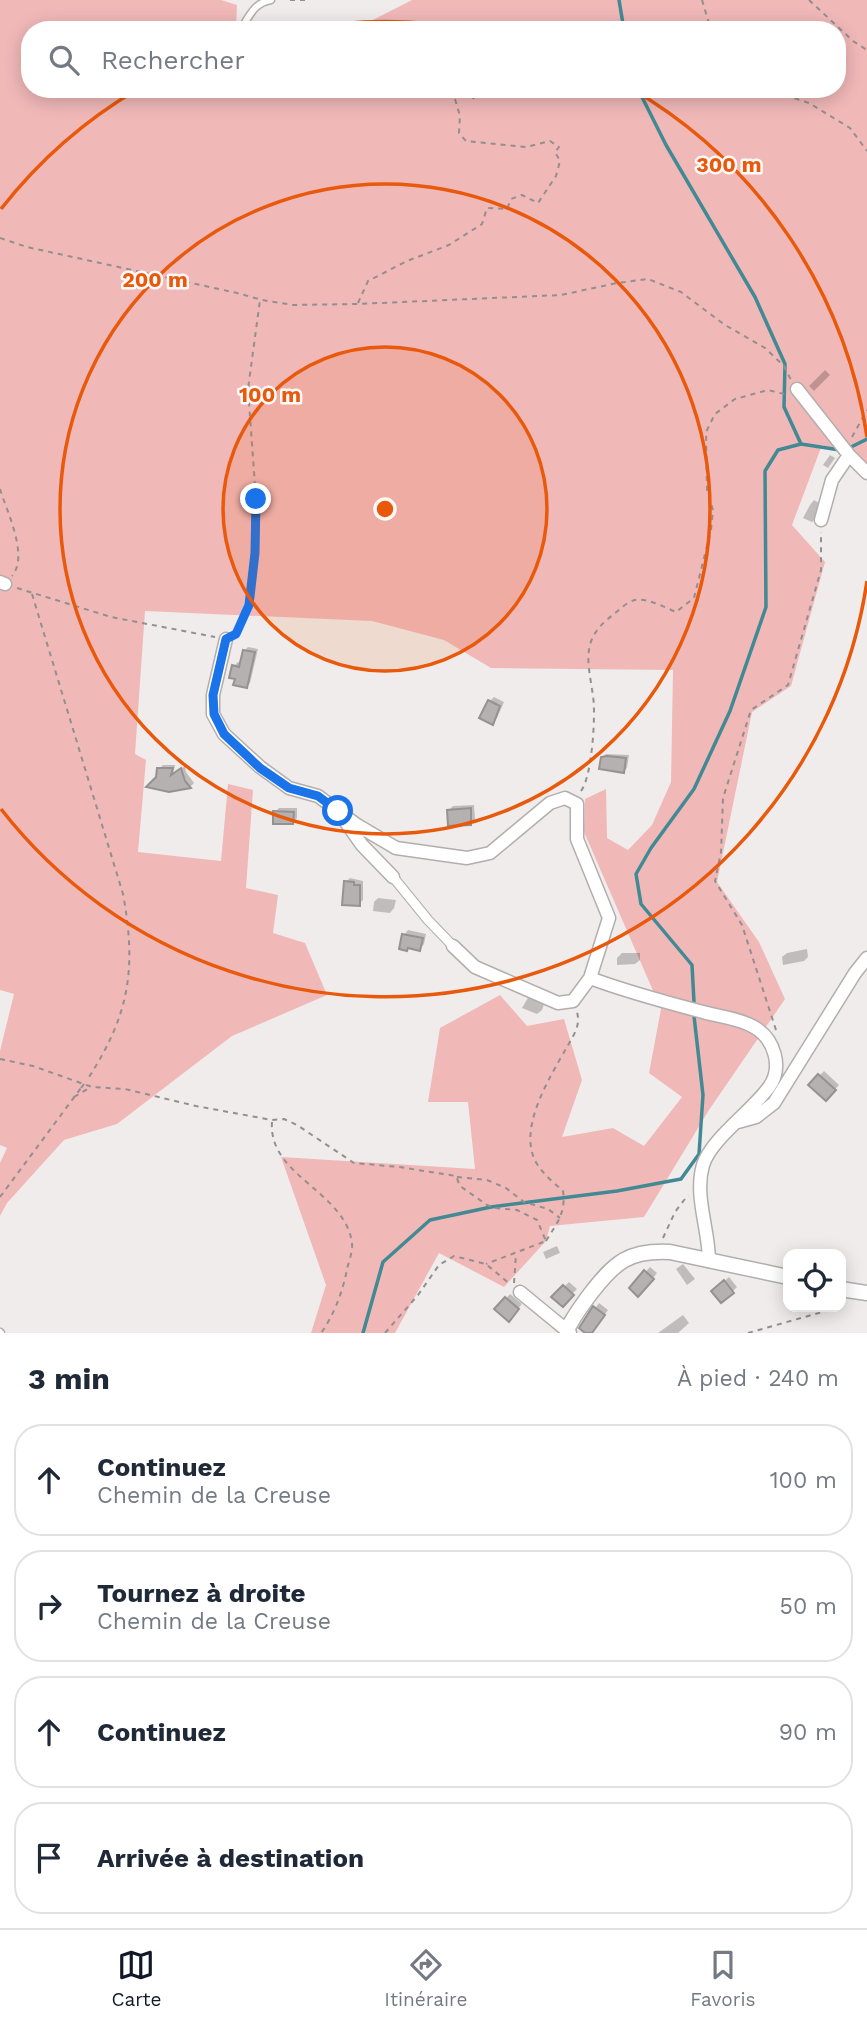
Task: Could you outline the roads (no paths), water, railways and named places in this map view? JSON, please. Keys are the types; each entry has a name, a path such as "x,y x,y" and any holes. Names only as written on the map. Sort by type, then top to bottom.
{"street":[{"path":"792,392 867,473"},
{"path":"821,520 832,480 847,452"},
{"path":"226,639 213,695 214,714 224,734 260,768 289,788 318,796 357,825 397,848 467,858 490,853 551,803 565,798 577,804 577,839 609,918 590,978 573,1001 558,1003 475,967 428,920 393,877 362,845 338,811"},
{"path":"738,1122 756,1117 774,1103 867,958"},
{"path":"590,978 633,994 740,1020 765,1035 775,1053 776,1072 769,1088 712,1148 703,1167 701,1202 709,1261"},
{"path":"517,1290 568,1332 573,1316 609,1270 627,1258 655,1251 670,1252 783,1276"},
{"path":"846,1290 867,1293"}],"lane":[{"path":"246,21 255,7 261,2 271,0"}],"waterway":[{"path":"619,0 622,21"},
{"path":"642,98 666,145 755,297 785,364 784,407 801,444 778,450 765,471 766,607 730,711 694,789 651,848 636,874 641,904 692,965 694,1002"},
{"path":"847,449 867,439"},
{"path":"801,444 840,450"},
{"path":"363,1333 383,1262 430,1220 491,1207 617,1191 681,1179 699,1154 703,1095 694,1016"}]}
